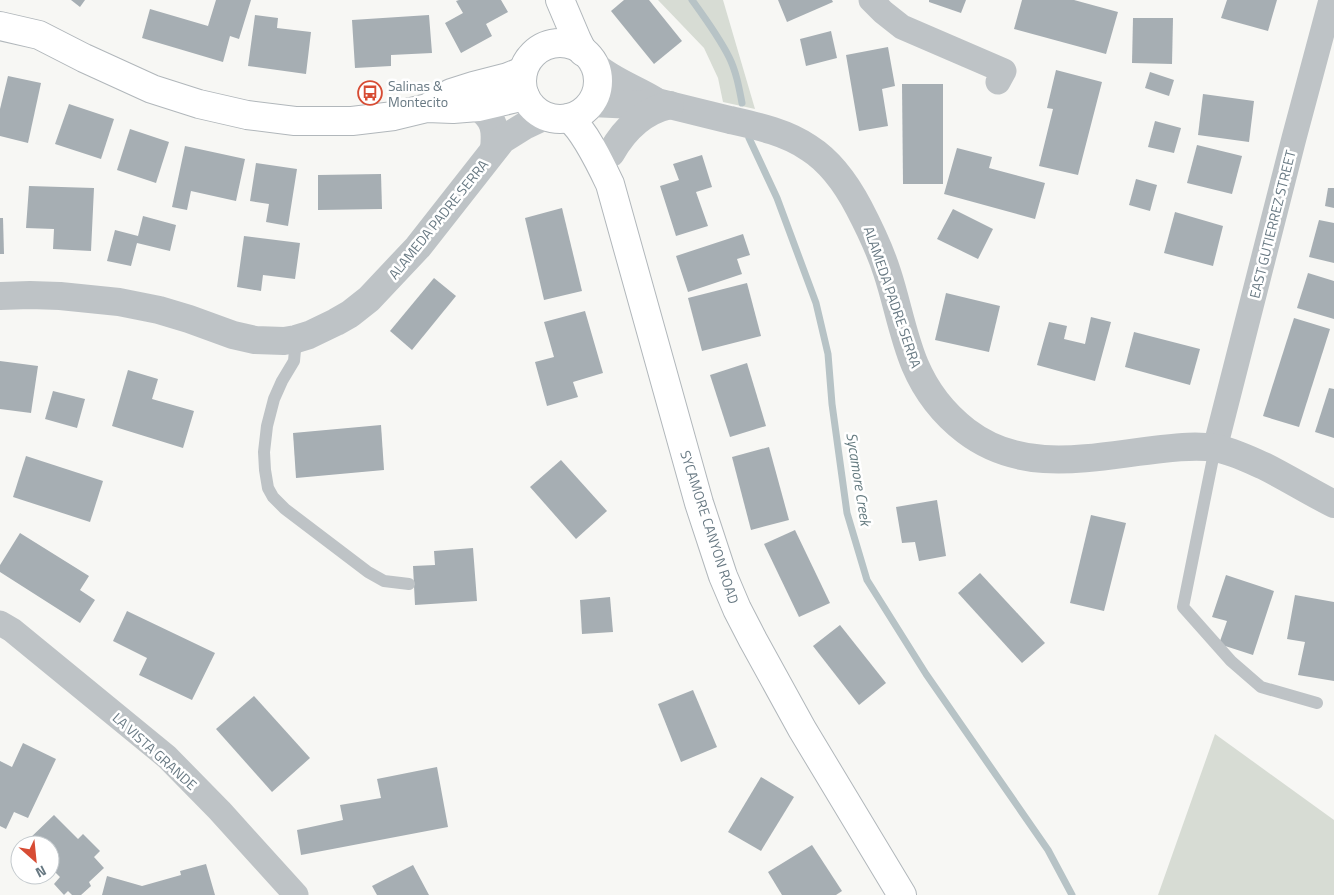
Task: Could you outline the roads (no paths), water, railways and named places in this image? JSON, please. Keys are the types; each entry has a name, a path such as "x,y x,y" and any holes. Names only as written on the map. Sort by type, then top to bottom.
{"main road":[{"path":"545,46 552,0"},
{"path":"427,108 451,93 508,77 524,88 536,111 574,110 595,95 597,74 577,40 560,0"},
{"path":"0,26 39,35 152,89 199,104 247,115 295,121 352,121 394,116 427,108 453,109 478,106 524,88"},
{"path":"524,88 531,56 545,46 565,44 575,47 588,58"},
{"name":"SYCAMORE CANYON ROAD","path":"610,184 610,153 592,112 574,110 578,127 610,184 699,503 737,609 802,729 902,895"}],"street":[{"path":"871,0 902,27 1004,71 998,82"},
{"name":"EAST GUTIERREZ STREET","path":"1215,448 1331,0"},
{"name":"ALAMEDA PADRE SERRA","path":"588,58 615,80 663,104"},
{"name":"ALAMEDA PADRE SERRA","path":"498,145 503,129 524,88"},
{"name":"ALAMEDA PADRE SERRA","path":"0,296 60,296 119,302 159,310 233,335 255,340 284,341 296,339 336,322 369,299 418,247 498,145 526,125 574,110 663,104 756,126 783,135 808,147 829,164 853,197 874,236 888,274 915,365 923,380 947,415 980,441 1022,457 1064,460 1178,447 1215,448 1242,456 1288,478 1334,504"},
{"path":"610,153 622,136 639,119 663,104"},
{"path":"478,106 489,115 493,123 498,145"},
{"name":"LA VISTA GRANDE","path":"0,622 167,757 213,804 296,895"}],"lane":[{"path":"296,339 294,361 274,399 267,426 264,452 268,488 273,497 285,509 368,572 384,581 410,584"},
{"path":"1215,448 1182,607 1231,661 1261,688 1317,703"}],"waterway":[{"name":"Sycamore Creek","path":"692,0 729,57 742,103"},
{"name":"Sycamore Creek","path":"749,138 777,198 816,303 828,354 832,404 847,513 867,580 926,674 1048,850 1072,895"}],"place":[{"name":"Salinas & Montecito","path":"370,93"}]}
